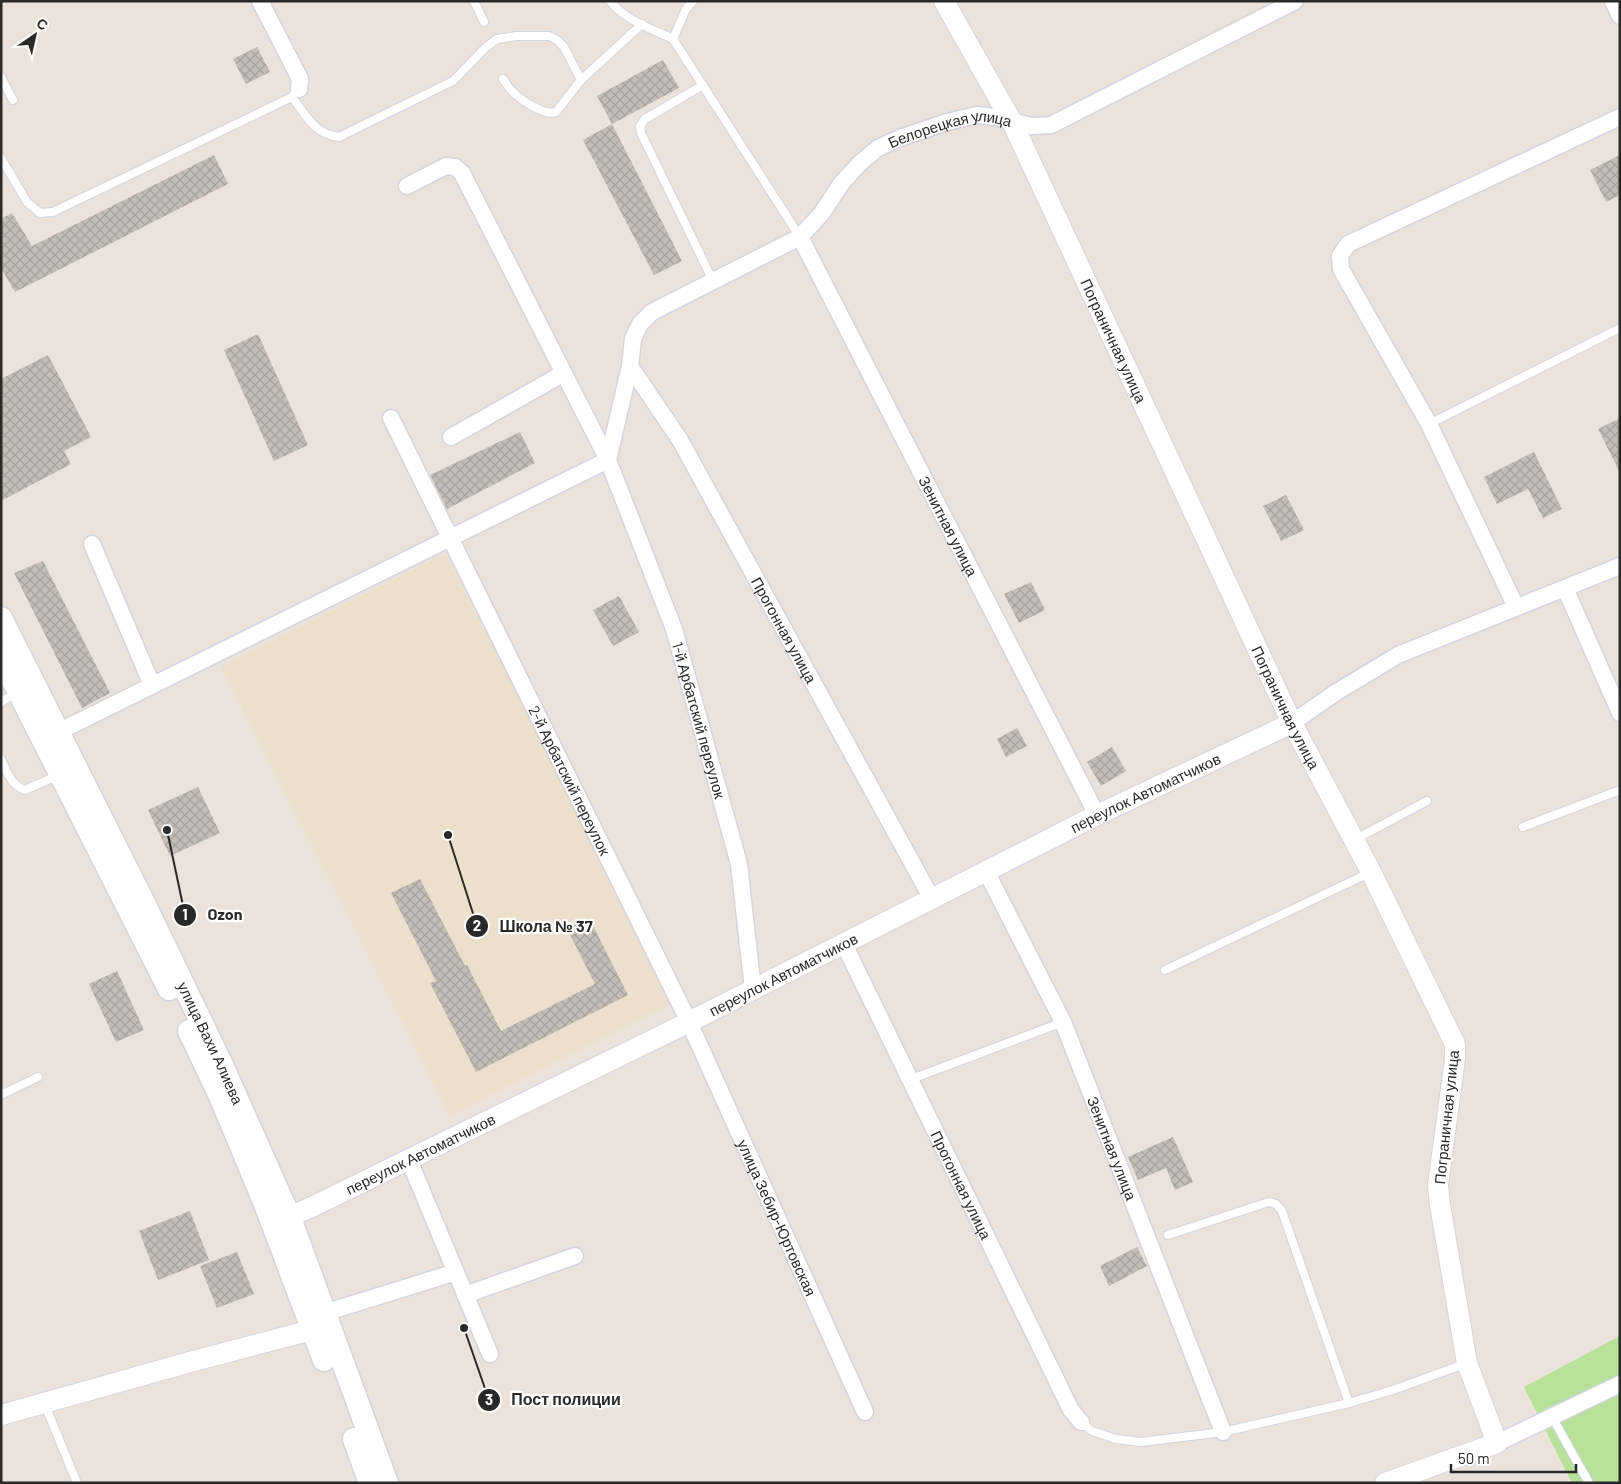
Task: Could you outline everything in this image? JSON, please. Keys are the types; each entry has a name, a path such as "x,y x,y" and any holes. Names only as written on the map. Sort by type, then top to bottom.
{"main road":[{"name":"улица Вахи Алиева","path":"1,618 222,1065 281,1221 387,1483"},
{"name":"улица Вахи Алиева","path":"1,657 10,697 61,775 179,1008 281,1221"},
{"name":"улица Вахи Алиева","path":"322,1323 370,1483"}],"street":[{"path":"260,1 300,79 296,93"},
{"name":"Пограничная улица","path":"944,1 1012,122 1292,722 1371,872 1454,1044 1455,1059 1438,1185 1440,1205 1467,1363 1497,1443"},
{"name":"Белорецкая улица","path":"630,366 633,339 640,324 652,312 800,237 822,213 841,184 859,164 878,148 900,138 947,122 978,115 1031,126 1051,125 1295,1"},
{"path":"1613,1 1620,16"},
{"path":"1516,607 1429,424 1341,269 1340,256 1348,244 1620,117"},
{"name":"1-й Арбатский переулок","path":"407,186 446,166 455,167 462,173 608,460 674,630 734,845 739,864 753,990"},
{"name":"Зенитная улица","path":"800,237 1097,815"},
{"path":"58,732 608,460 630,366"},
{"name":"Прогонная улица","path":"630,366 680,440 932,899"},
{"path":"451,437 564,374"},
{"name":"2-й Арбатский переулок","path":"391,418 689,1022"},
{"path":"92,544 152,685"},
{"path":"1292,722 1335,693 1398,655 1620,566"},
{"path":"1565,588 1620,713"},
{"name":"переулок Автоматчиков","path":"281,1221 689,1022 1097,815 1292,722"},
{"name":"Зенитная улица","path":"986,871 1063,1022 1223,1432"},
{"name":"Прогонная улица","path":"844,944 1071,1410 1081,1422"},
{"name":"улица Зебир-Юртовская","path":"689,1022 865,1412"},
{"path":"409,1160 490,1354"},
{"path":"465,1295 575,1256"},
{"path":"2,1413 190,1362 322,1323 456,1272"},
{"path":"1385,1483 1497,1443 1620,1384"}],"lane":[{"path":"474,1 484,22"},
{"path":"610,1 615,7 642,24 673,39 800,237"},
{"path":"673,39 686,9 693,1"},
{"path":"503,79 513,92 543,112 550,114 556,112 581,80 642,24"},
{"path":"1,158 27,202 40,213 53,212 296,93 317,130 328,136 340,136 453,81 485,48 497,39 516,36 549,36 558,40 564,47 581,80"},
{"path":"1,77 13,100"},
{"path":"703,85 645,119 640,126 640,133 713,281"},
{"path":"1429,424 1620,328"},
{"path":"1,759 11,780 18,787 25,790 61,775"},
{"path":"1523,827 1620,790"},
{"path":"1354,840 1427,801"},
{"path":"1165,970 1371,872"},
{"path":"909,1080 1063,1022"},
{"path":"1,1095 38,1077"},
{"path":"1168,1235 1269,1202 1276,1204 1282,1211 1349,1402"},
{"path":"1081,1422 1092,1431 1116,1439 1141,1442 1223,1432 1393,1390 1467,1363"},
{"path":"44,1403 77,1483"},
{"path":"1552,1417 1589,1483"}],"shaded area":[{"path":"445,553 675,1002 450,1116 221,667"}],"green space":[{"path":"1620,1336 1620,1482 1572,1483 1524,1387"}],"building":[{"path":"257,47 270,72 246,84 233,59"},
{"path":"663,60 679,88 612,124 597,96"},
{"path":"612,124 682,261 654,275 583,140"},
{"path":"214,155 228,184 15,292 1,268 1,219 12,213 32,246"},
{"path":"1620,155 1620,195 1606,202 1590,170"},
{"path":"258,334 308,445 274,461 224,350"},
{"path":"48,355 91,437 64,451 71,464 1,501 1,379"},
{"path":"1620,418 1620,473 1598,429"},
{"path":"520,432 535,463 447,509 430,475"},
{"path":"1534,452 1562,509 1543,518 1528,489 1497,504 1484,477"},
{"path":"1286,495 1304,530 1281,541 1263,506"},
{"path":"43,561 110,693 82,708 14,573"},
{"path":"1031,582 1045,610 1019,623 1004,594"},
{"path":"619,596 639,632 613,646 593,610"},
{"path":"1017,728 1027,746 1006,757 997,739"},
{"path":"1112,747 1126,771 1101,786 1087,762"},
{"path":"198,787 220,833 170,856 148,810"},
{"path":"420,879 501,1031 595,984 567,929 589,918 628,995 476,1072 430,983 436,981 391,893"},
{"path":"117,971 144,1030 116,1042 89,984"},
{"path":"1173,1137 1193,1182 1175,1190 1166,1168 1138,1180 1128,1157"},
{"path":"190,1211 209,1260 158,1280 139,1231"},
{"path":"1137,1247 1147,1266 1109,1286 1100,1266"},
{"path":"237,1252 254,1294 217,1308 200,1266"}],"place":[{"name":"Ozon","path":"167,830"},
{"name":"Школа № 37","path":"448,835"},
{"name":"Пост полиции","path":"464,1328"}]}
